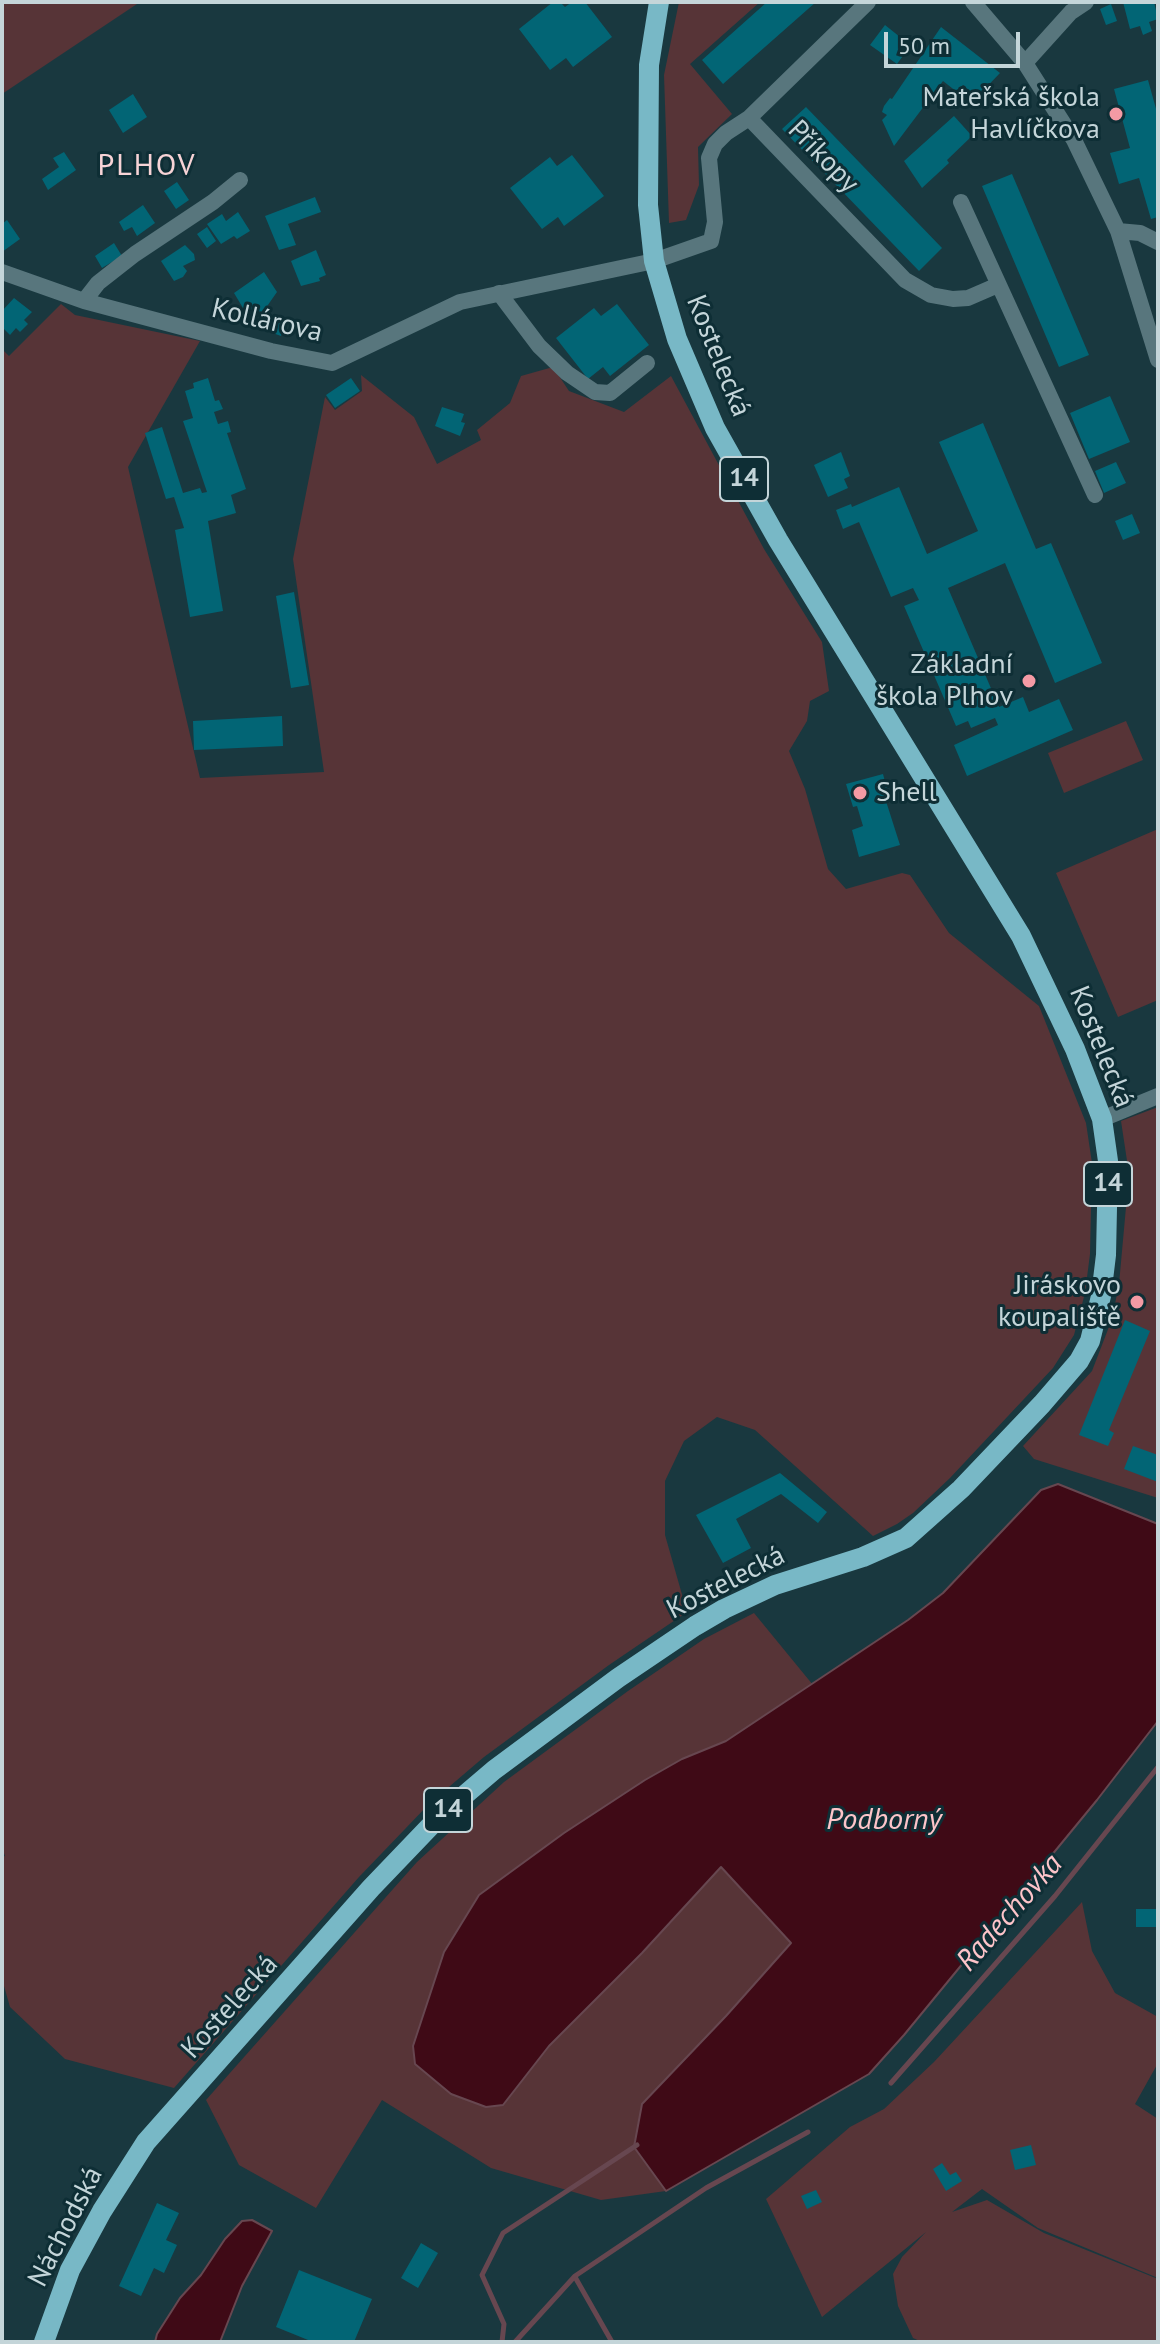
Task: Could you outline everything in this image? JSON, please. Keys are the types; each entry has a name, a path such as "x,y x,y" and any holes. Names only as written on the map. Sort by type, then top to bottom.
{"main road":[{"name":"Kostelecká","path":"146,2142 406,1851 440,1816 494,1770 618,1678 724,1609 775,1585 863,1557 906,1538 961,1489 1079,1361 1090,1341 1101,1296 1108,1208 1108,1161 1102,1119 1075,1049 1021,936 778,540 715,428 677,339 654,261 648,205 649,65 659,2"},
{"name":"Náchodská","path":"44,2342 70,2270 102,2211 146,2142"}],"street":[{"name":"Příkopy","path":"868,2 749,118 905,280 931,295 953,299 968,298 998,285"},
{"path":"973,2 1025,63 1074,140 1118,231 1158,360"},
{"path":"1025,63 1071,12 1086,2"},
{"name":"Kollárova","path":"2,272 84,301 258,348 332,363 460,302 654,261 711,241 715,222 709,158 715,144 726,133 749,118"},
{"path":"84,301 98,283 121,265 240,180"},
{"path":"961,202 1095,495"},
{"path":"1118,231 1140,233 1158,242"},
{"path":"499,293 539,346 567,373 595,392 610,393 647,363"},
{"path":"1102,1119 1158,1096"}],"shaded area":[{"path":"2,2 140,2 2,94"},
{"path":"679,2 760,2 690,64 732,114 698,147 699,185 686,220 669,223 664,75"},
{"path":"61,304 75,315 200,341 128,467 200,778 324,772 293,559 325,397 335,410 362,391 361,375 414,417 437,464 481,440 477,430 510,403 521,376 553,367 569,391 624,412 671,376 764,549 822,642 829,691 810,701 807,721 789,751 805,789 828,869 846,889 902,873 910,875 949,933 1039,1006 1086,1123 1092,1163 1090,1254 1085,1293 1074,1335 1053,1368 950,1478 913,1513 873,1536 755,1430 717,1417 684,1441 665,1481 665,1535 687,1612 484,1757 429,1804 359,1877 174,2088 65,2059 10,2007 2,1979 2,1857 5,1856 2,1848 2,349 9,356"},
{"path":"1126,721 1143,760 1064,793 1048,753"},
{"path":"1158,829 1158,1000 1118,1017 1056,873"},
{"name":"Jiráskovo koupaliště","path":"1158,1107 1158,1498 1034,1459 1023,1446 1092,1371 1112,1319 1119,1284 1129,1174 1121,1121"},
{"path":"754,1613 813,1685 726,1741 682,1759 645,1780 564,1833 479,1895 444,1952 413,2046 415,2064 503,2105 549,2046 642,1953 721,1866 791,1943 726,2016 634,2147 666,2191 601,2200 491,2168 382,2100 316,2208 239,2165 206,2100 417,1862 504,1782 704,1639"},
{"path":"1082,1902 1092,1951 1115,1993 1158,2017 1158,2063 1135,2104 1158,2119 1158,2278 1038,2228 982,2189 952,2212 987,2200 1044,2233 1158,2279 1158,2342 922,2342 913,2338 898,2306 893,2274 902,2257 926,2232 822,2317 766,2199 850,2127 884,2109 934,2062"}],"water":[{"name":"Podborný","path":"1058,1484 1158,1524 1158,1721 1097,1800 869,2074 666,2191 634,2147 642,2104 791,1943 721,1867 642,1953 549,2046 503,2105 486,2107 451,2094 415,2064 413,2046 444,1952 479,1895 564,1833 645,1780 682,1759 726,1741 908,1620 943,1593 1041,1490"},
{"path":"252,2220 272,2231 242,2286 220,2342 155,2342 180,2298 201,2275 225,2239 242,2221"}],"building":[{"path":"553,2 560,2 565,7 572,2 585,2 612,37 573,67 566,58 550,70 519,29"},
{"path":"767,2 816,2 723,84 702,60"},
{"path":"1123,2 1154,2 1158,19 1149,22 1152,31 1143,35 1140,26 1130,29"},
{"path":"1111,4 1117,21 1106,25 1100,9"},
{"path":"885,25 905,41 899,48 905,53 897,64 870,45"},
{"path":"941,27 1000,73 977,97 963,85 957,92 943,81 894,146 882,120 887,115 882,112 884,106"},
{"path":"1148,80 1158,116 1158,217 1151,219 1139,178 1119,184 1110,153 1130,148 1114,89"},
{"path":"133,94 147,117 123,133 109,110"},
{"path":"806,107 942,248 919,271 782,129"},
{"path":"954,116 972,136 922,188 904,161"},
{"path":"64,152 76,170 48,190 42,179 59,167 53,158"},
{"path":"572,155 604,196 564,226 558,217 542,229 510,188 550,157 557,166"},
{"path":"1012,174 1089,355 1059,367 982,186"},
{"path":"177,182 189,200 176,209 164,191"},
{"path":"315,197 321,212 288,224 296,245 279,250 265,216"},
{"path":"143,205 155,223 137,236 132,227 124,231 119,222"},
{"path":"238,212 250,231 221,244 207,224 222,214 226,221"},
{"path":"7,220 20,239 2,252 2,224"},
{"path":"207,227 216,241 207,248 197,234"},
{"path":"114,243 122,256 102,268 95,256"},
{"path":"185,245 194,254 195,260 183,266 187,271 174,281 161,261"},
{"path":"316,250 326,275 319,278 320,281 301,286 291,261"},
{"path":"264,272 277,292 263,312 243,308 234,293"},
{"path":"14,298 32,312 24,320 28,324 20,332 16,328 10,335 2,327 2,311"},
{"path":"617,304 649,345 610,376 603,367 588,379 556,338 594,308 601,316"},
{"path":"275,316 286,320 281,336 270,332"},
{"path":"208,378 215,401 219,400 223,409 214,412 218,424 228,421 231,432 227,433 246,489 231,495 236,513 208,521 223,611 190,617 175,530 184,528 174,497 166,499 145,433 162,427 183,493 200,488 202,493 207,492 183,421 193,418 185,391 194,388 193,383"},
{"path":"351,378 360,391 335,408 326,395"},
{"path":"1110,396 1130,442 1089,459 1070,413"},
{"path":"442,407 464,414 461,422 465,423 460,436 435,426"},
{"path":"983,423 1036,549 1051,543 1102,663 1055,683 1005,563 948,588 999,707 1023,697 1029,712 1059,699 1073,730 967,776 954,745 998,725 995,718 971,728 968,721 956,726 904,606 919,600 913,588 891,597 859,522 843,529 836,510 851,504 852,507 899,487 927,554 978,531 939,442"},
{"path":"841,452 850,476 844,479 848,488 828,497 814,465"},
{"path":"1116,462 1126,483 1104,493 1095,471"},
{"path":"1132,514 1140,533 1123,540 1115,521"},
{"path":"294,592 309,685 291,688 276,596"},
{"path":"282,716 283,746 194,750 193,721"},
{"path":"883,774 889,797 885,798 900,845 859,857 852,830 863,826 846,784"},
{"path":"1125,1320 1150,1331 1109,1430 1114,1433 1108,1446 1079,1435"},
{"path":"1133,1446 1158,1455 1158,1482 1124,1469"},
{"path":"780,1473 827,1512 818,1523 781,1494 736,1519 751,1548 723,1563 696,1515"},
{"path":"1136,1909 1158,1909 1158,1927 1136,1927"},
{"path":"1031,2145 1036,2165 1015,2170 1010,2150"},
{"path":"942,2163 950,2175 956,2172 962,2181 946,2191 933,2169"},
{"path":"816,2190 822,2202 807,2209 801,2196"},
{"path":"157,2203 179,2213 166,2240 177,2245 164,2273 154,2268 141,2296 119,2286"},
{"path":"421,2243 438,2253 418,2288 401,2278"},
{"path":"299,2270 372,2299 354,2342 313,2342 276,2327"}],"waterway":[{"name":"Radechovka","path":"891,2083 1055,1896 1158,1767"},
{"name":"Radechovka","path":"515,2342 575,2276 706,2188 808,2132"},
{"path":"502,2342 504,2324 482,2275 503,2233 637,2145"},
{"path":"575,2277 612,2342"}],"place":[{"name":"Mateřská škola Havlíčkova","path":"1116,114"},
{"name":"Základní škola Plhov","path":"1029,681"},
{"name":"Shell","path":"860,793"},
{"name":"Jiráskovo koupaliště","path":"1137,1302"}],"district":[{"name":"PLHOV","path":"147,166"}]}
